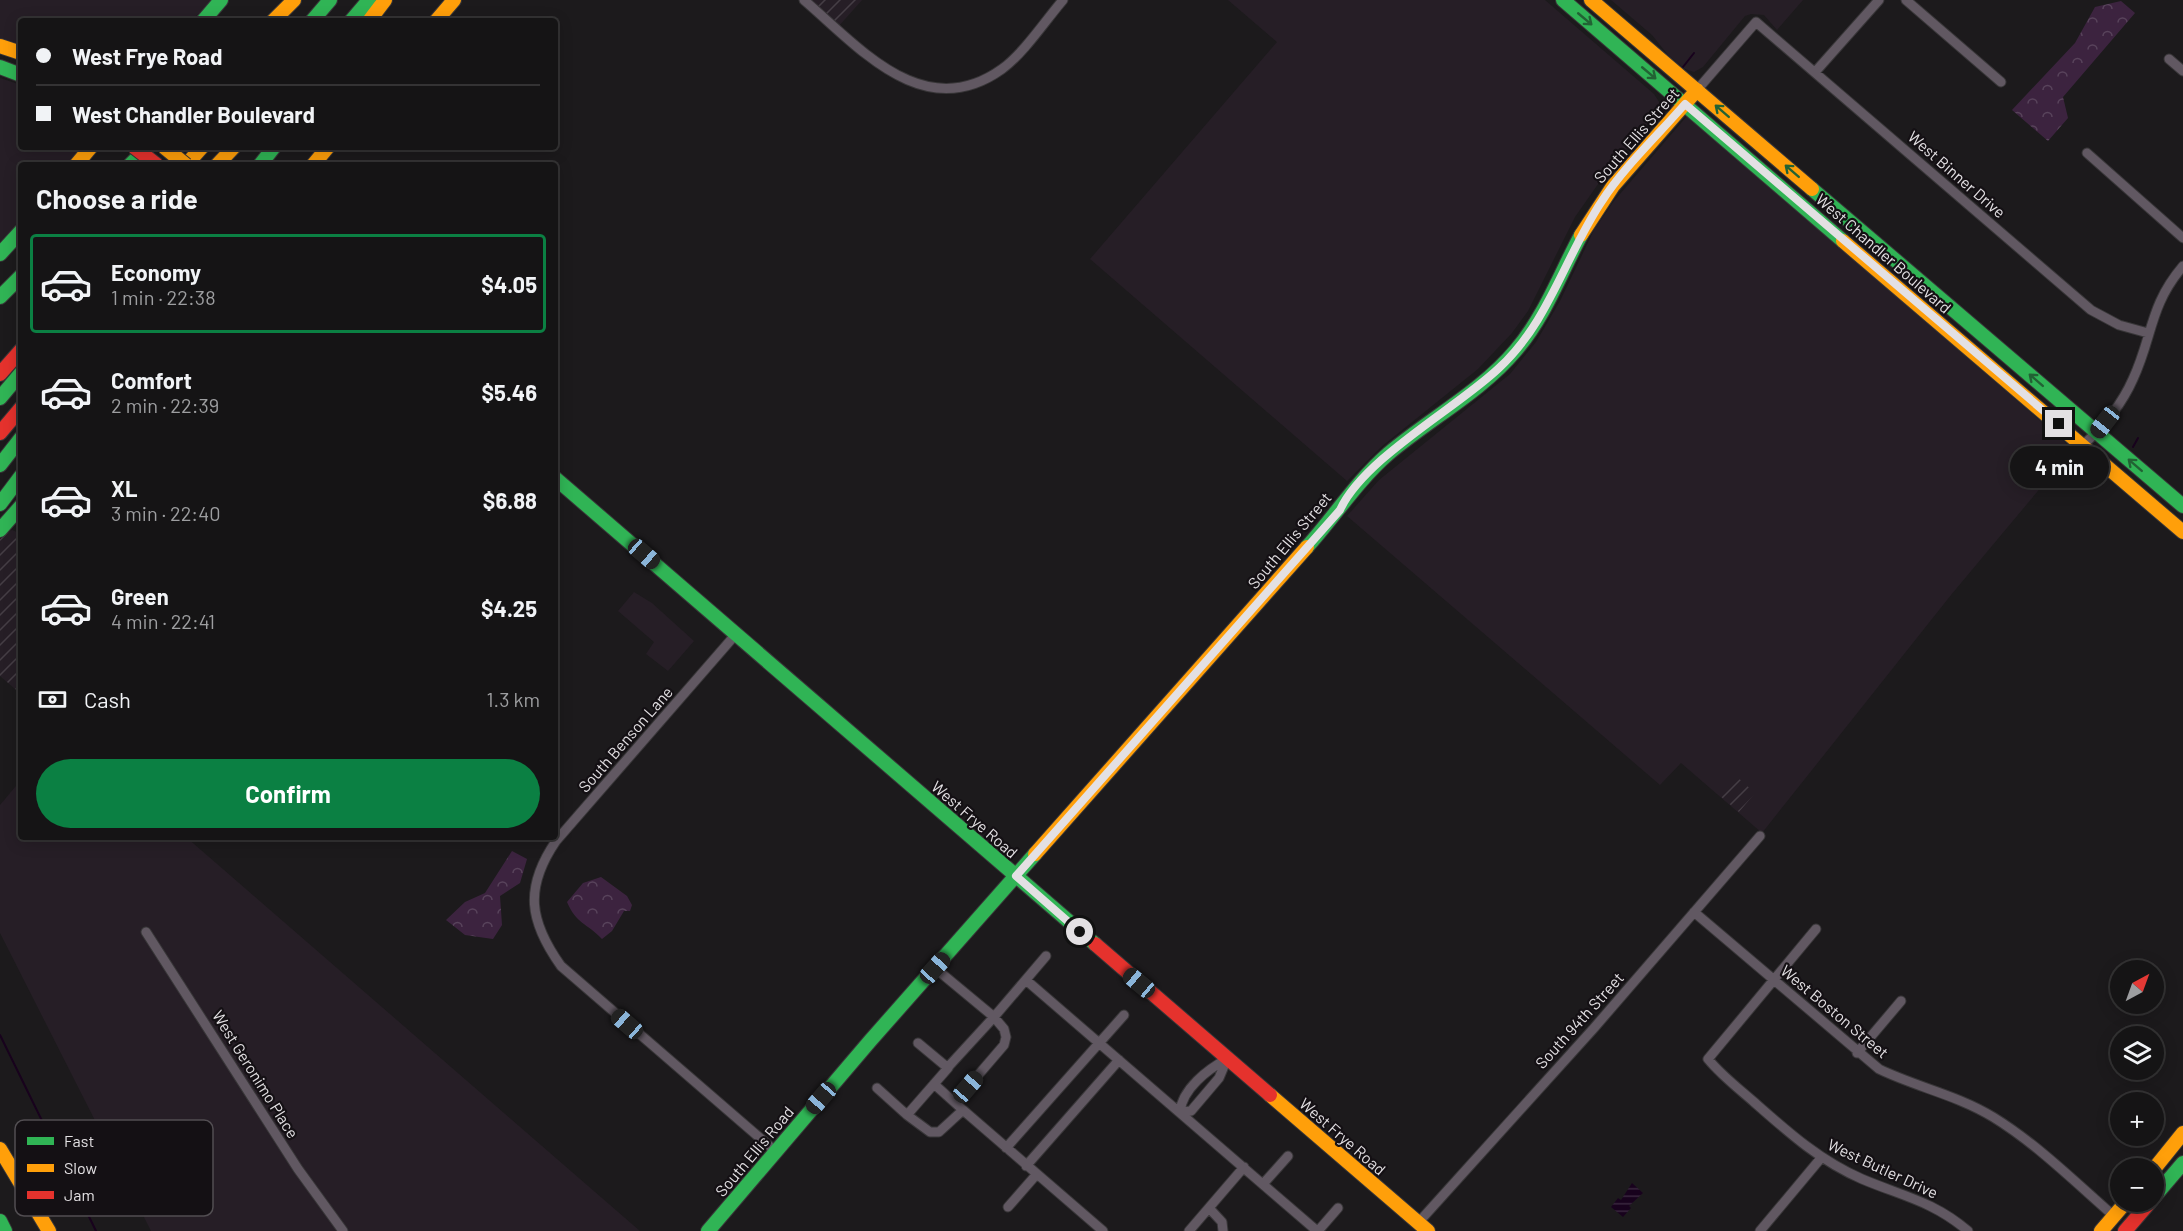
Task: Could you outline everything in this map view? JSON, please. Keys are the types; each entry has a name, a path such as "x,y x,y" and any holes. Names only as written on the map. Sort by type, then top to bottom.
{"main road":[{"path":"206,18 221,0"},
{"path":"276,18 294,0"},
{"path":"315,18 330,0"},
{"path":"354,18 369,0"},
{"path":"371,18 384,0"},
{"path":"439,18 454,0"},
{"name":"West Chandler Boulevard","path":"1563,0 2183,532"},
{"name":"West Chandler Boulevard","path":"1591,0 2183,506"},
{"path":"0,46 18,52"},
{"path":"0,67 18,74"},
{"name":"South Ellis Street","path":"1016,876 1340,510 1346,498 1368,474 1499,368 1529,335 1554,295 1575,248 1602,200 1697,90"},
{"path":"79,162 89,150"},
{"path":"142,150 154,162"},
{"path":"168,150 182,162"},
{"path":"189,162 199,150"},
{"path":"200,162 210,150"},
{"path":"220,162 231,150"},
{"path":"228,162 239,150"},
{"path":"234,162 244,150"},
{"path":"262,162 272,150"},
{"path":"316,162 326,150"},
{"path":"0,254 18,234"},
{"path":"0,297 18,279"},
{"path":"0,361 18,344"},
{"path":"0,374 18,353"},
{"path":"0,398 18,377"},
{"path":"0,412 18,391"},
{"path":"0,433 18,412"},
{"path":"0,465 18,442"},
{"path":"0,504 18,480"},
{"name":"West Frye Road","path":"558,481 1421,1227"},
{"path":"0,530 16,520 18,514"},
{"name":"South Ellis Road","path":"708,1231 775,1151 1016,876"},
{"path":"2163,1158 2183,1133"},
{"path":"0,1149 15,1174"},
{"path":"2164,1185 2183,1163"},
{"path":"2101,1231 2117,1212"},
{"path":"2114,1216 2129,1230 2142,1212"},
{"path":"41,1216 50,1231"},
{"path":"0,1221 5,1231"}],"street":[{"path":"804,0 893,75 928,88 968,85 1002,69 1063,0"},
{"path":"1816,71 1879,0"},
{"path":"1906,0 2001,82"},
{"name":"West Binner Drive","path":"1697,90 1756,22 1816,71 2091,310 2119,325 2148,333"},
{"path":"2169,59 2183,71"},
{"path":"2087,153 2183,237"},
{"path":"2083,445 2097,432 2133,378 2158,301 2183,266"},
{"name":"South Benson Lane","path":"558,839 736,634"},
{"name":"South 94th Street","path":"1421,1227 1760,836"},
{"name":"South Benson Lane","path":"557,840 543,860 536,880 533,903 543,941 561,966 775,1151"},
{"name":"West Boston Street","path":"1694,912 1857,1053 1879,1069 1905,1082 1962,1100 1992,1117 2019,1135 2114,1216"},
{"path":"1773,980 1816,929"},
{"name":"West Geronimo Place","path":"146,933 298,1169 343,1231"},
{"path":"907,1115 1046,957"},
{"path":"935,968 994,1017 1004,1029 1006,1037 1004,1045 955,1102"},
{"path":"1026,980 1317,1231 1338,1208"},
{"name":"West Butler Drive","path":"1773,980 1708,1059 1789,1133 1821,1158 1862,1179 1912,1196 1952,1217 1968,1231"},
{"path":"1857,1053 1901,1001"},
{"path":"1006,1148 1124,1015"},
{"path":"918,1043 948,1068"},
{"path":"1180,1112 1181,1102 1209,1069 1227,1059"},
{"path":"1026,1166 1119,1060"},
{"path":"934,1084 1035,1175 1103,1231"},
{"path":"877,1088 930,1132 939,1132 963,1110"},
{"path":"1263,1184 1288,1156"},
{"path":"1760,1231 1821,1158"},
{"path":"1189,1231 1244,1167"},
{"path":"1008,1207 1035,1175"},
{"path":"1209,1208 1222,1222 1223,1231"}],"shaded area":[{"path":"0,0 212,0 194,18 18,18 18,46 0,40"},
{"path":"804,0 862,0 837,28"},
{"path":"1228,0 1545,0 1654,94 1661,105 1659,111 1603,177 1575,217 1528,311 1512,333 1478,369 1381,447 1347,481 1090,259 1277,42"},
{"path":"1611,0 1803,0 1777,30 1764,15 1745,16 1703,67 1694,72 1685,69 1668,55 1652,35"},
{"path":"0,78 18,84 18,150 82,150 68,162 18,162 18,227 0,248"},
{"path":"1687,116 2073,449 1951,595 1762,833 1681,763 1660,785 1347,516 1379,480 1510,374 1536,342 1560,301 1594,230 1614,201"},
{"path":"12,530 18,533 18,691 0,676 0,539"},
{"path":"634,592 652,603 694,641 668,671 646,654 654,642 618,611"},
{"path":"1736,776 1755,793 1739,812 1719,795"},
{"path":"18,784 18,840 189,840 640,1231 151,1231 143,1216 213,1216 213,1120 95,1120 0,933 0,805"},
{"path":"1632,1183 1643,1193 1629,1206 1631,1208 1623,1217 1611,1207 1618,1198 1621,1200"}],"green space":[{"path":"2121,1 2135,13 2063,97 2068,118 2048,141 2012,110 2075,43 2095,7"},
{"path":"512,851 527,859 520,883 500,896 502,925 493,939 465,935 446,920 465,902 485,893"},
{"path":"601,877 627,896 632,905 630,911 624,911 612,931 602,939 574,915 567,902 583,883"}],"waterway":[{"path":"1683,67 1694,53"},
{"path":"2133,447 2138,438"},
{"path":"0,1035 42,1120"},
{"path":"89,1216 96,1231"}],"traffic: fast":[{"path":"206,18 221,0"},
{"path":"315,18 330,0"},
{"path":"354,18 369,0"},
{"path":"1563,0 1843,241"},
{"path":"0,67 18,74"},
{"path":"133,162 145,150"},
{"path":"262,162 272,150"},
{"path":"1812,189 2183,506"},
{"path":"0,254 18,234"},
{"path":"1307,547 1377,464 1487,379 1516,350 1544,309 1581,235"},
{"path":"0,297 18,279"},
{"path":"0,398 18,377"},
{"path":"0,465 18,442"},
{"path":"0,504 18,480"},
{"path":"558,481 1095,944"},
{"path":"0,530 18,509"},
{"path":"708,1231 870,1041 1035,854"},
{"path":"2164,1185 2183,1163"},
{"path":"0,1221 5,1231"}],"traffic: slow":[{"path":"276,18 294,0"},
{"path":"371,18 385,0"},
{"path":"439,18 454,0"},
{"path":"1591,0 1812,189"},
{"path":"0,46 18,52"},
{"path":"1581,235 1613,186 1697,90"},
{"path":"78,162 88,150"},
{"path":"168,150 182,162"},
{"path":"189,162 199,150"},
{"path":"220,162 231,150"},
{"path":"316,162 326,150"},
{"path":"1843,241 2183,532"},
{"path":"1035,854 1307,547"},
{"path":"1270,1095 1428,1231"},
{"path":"2163,1158 2183,1133"},
{"path":"0,1149 15,1174"},
{"path":"2101,1231 2117,1212"},
{"path":"40,1216 49,1231"}],"traffic: jam":[{"path":"138,150 153,162"},
{"path":"0,374 18,353"},
{"path":"0,433 18,412"},
{"path":"1095,944 1270,1095"},
{"path":"2125,1231 2141,1212"}],"route":[{"path":"1080,932 1016,876 1340,510 1346,498 1368,474 1397,448 1499,368 1529,335 1554,295 1575,248 1602,200 1685,104 2059,424"}]}
